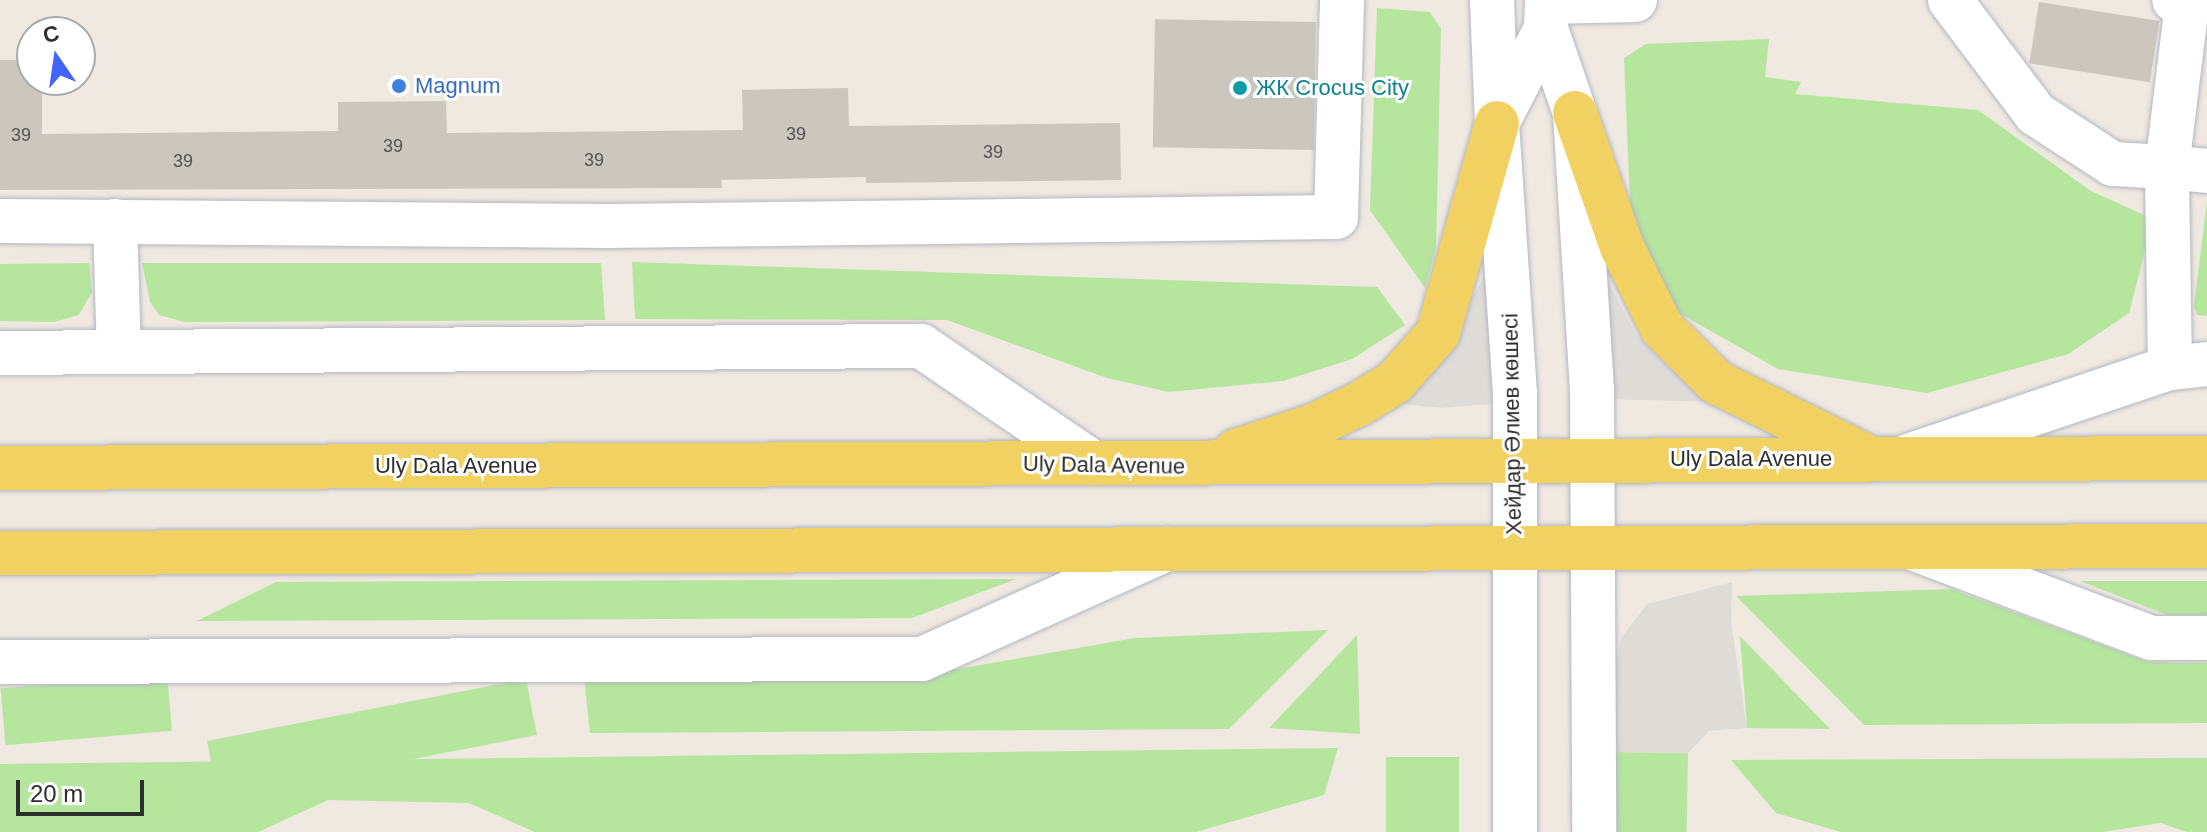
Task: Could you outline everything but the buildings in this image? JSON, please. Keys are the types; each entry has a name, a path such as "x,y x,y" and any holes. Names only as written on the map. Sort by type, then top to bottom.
{"main road":[{"path":"1575,113 1622,247 1662,328 1716,382 1885,459"},
{"path":"1177,466 1313,426 1395,382 1438,333 1497,123"},
{"name":"Uly Dala Avenue","path":"0,468 1093,463 1177,466 1593,460 2207,458"},
{"path":"0,553 2207,546"}],"street":[{"path":"0,221 609,226 1336,217 1342,0"},
{"name":"Хейдар Әлиев көшесі","path":"1492,0 1515,461 1515,832"},
{"path":"1547,10 1635,0"},
{"path":"1950,0 2036,114 2113,164 2187,169"},
{"path":"1885,459 2188,366 2190,3"},
{"path":"1497,123 1547,10"},
{"path":"1547,10 1575,113 1593,460 1594,832"},
{"path":"115,221 119,352"},
{"path":"0,353 921,346 1093,463"},
{"path":"1910,547 2152,638 2207,638"},
{"path":"0,662 922,659 1167,549"}],"green space":[{"path":"1377,8 1430,12 1441,29 1436,248 1425,288 1370,210"},
{"path":"1769,39 1765,77 1801,82 1795,94 1978,110 2091,191 2153,219 2129,313 2068,354 1927,393 1778,369 1679,313 1658,293 1630,204 1624,58 1646,44"},
{"path":"2207,201 2207,316 2197,315 2194,306"},
{"path":"632,262 1377,287 1405,325 1352,359 1283,381 1169,392 1107,378 947,320 635,319"},
{"path":"89,263 92,292 79,315 54,322 0,321 0,264"},
{"path":"142,263 601,263 605,320 184,322 159,315 150,302"},
{"path":"1016,579 912,618 197,621 276,582"},
{"path":"2080,581 2207,581 2207,615 2167,615"},
{"path":"1951,589 2148,662 2207,663 2207,723 1864,725 1736,596"},
{"path":"1328,630 1229,729 590,733 584,676 917,676 1135,638"},
{"path":"1357,635 1360,734 1269,728"},
{"path":"1740,636 1830,729 1747,728"},
{"path":"167,674 172,731 6,745 1,689"},
{"path":"526,679 537,735 218,797 207,741"},
{"path":"1338,748 1324,795 1196,832 535,832 469,803 328,800 258,832 0,832 0,764"},
{"path":"1615,752 1688,753 1687,832 1614,832"},
{"path":"1386,757 1459,757 1459,832 1386,832"},
{"path":"2207,758 2207,832 2187,832 2161,823 2102,832 1841,832 1776,813 1731,760"}],"shaded area":[{"path":"1490,267 1501,403 1441,408 1384,402 1446,341"},
{"path":"1604,274 1637,336 1670,369 1716,402 1606,399"},
{"path":"1732,582 1731,621 1747,728 1709,731 1688,753 1615,752 1609,684 1622,637 1647,604"}],"place":[{"name":"Magnum","path":"399,86"},
{"name":"ЖК Crocus City","path":"1240,88"}]}
